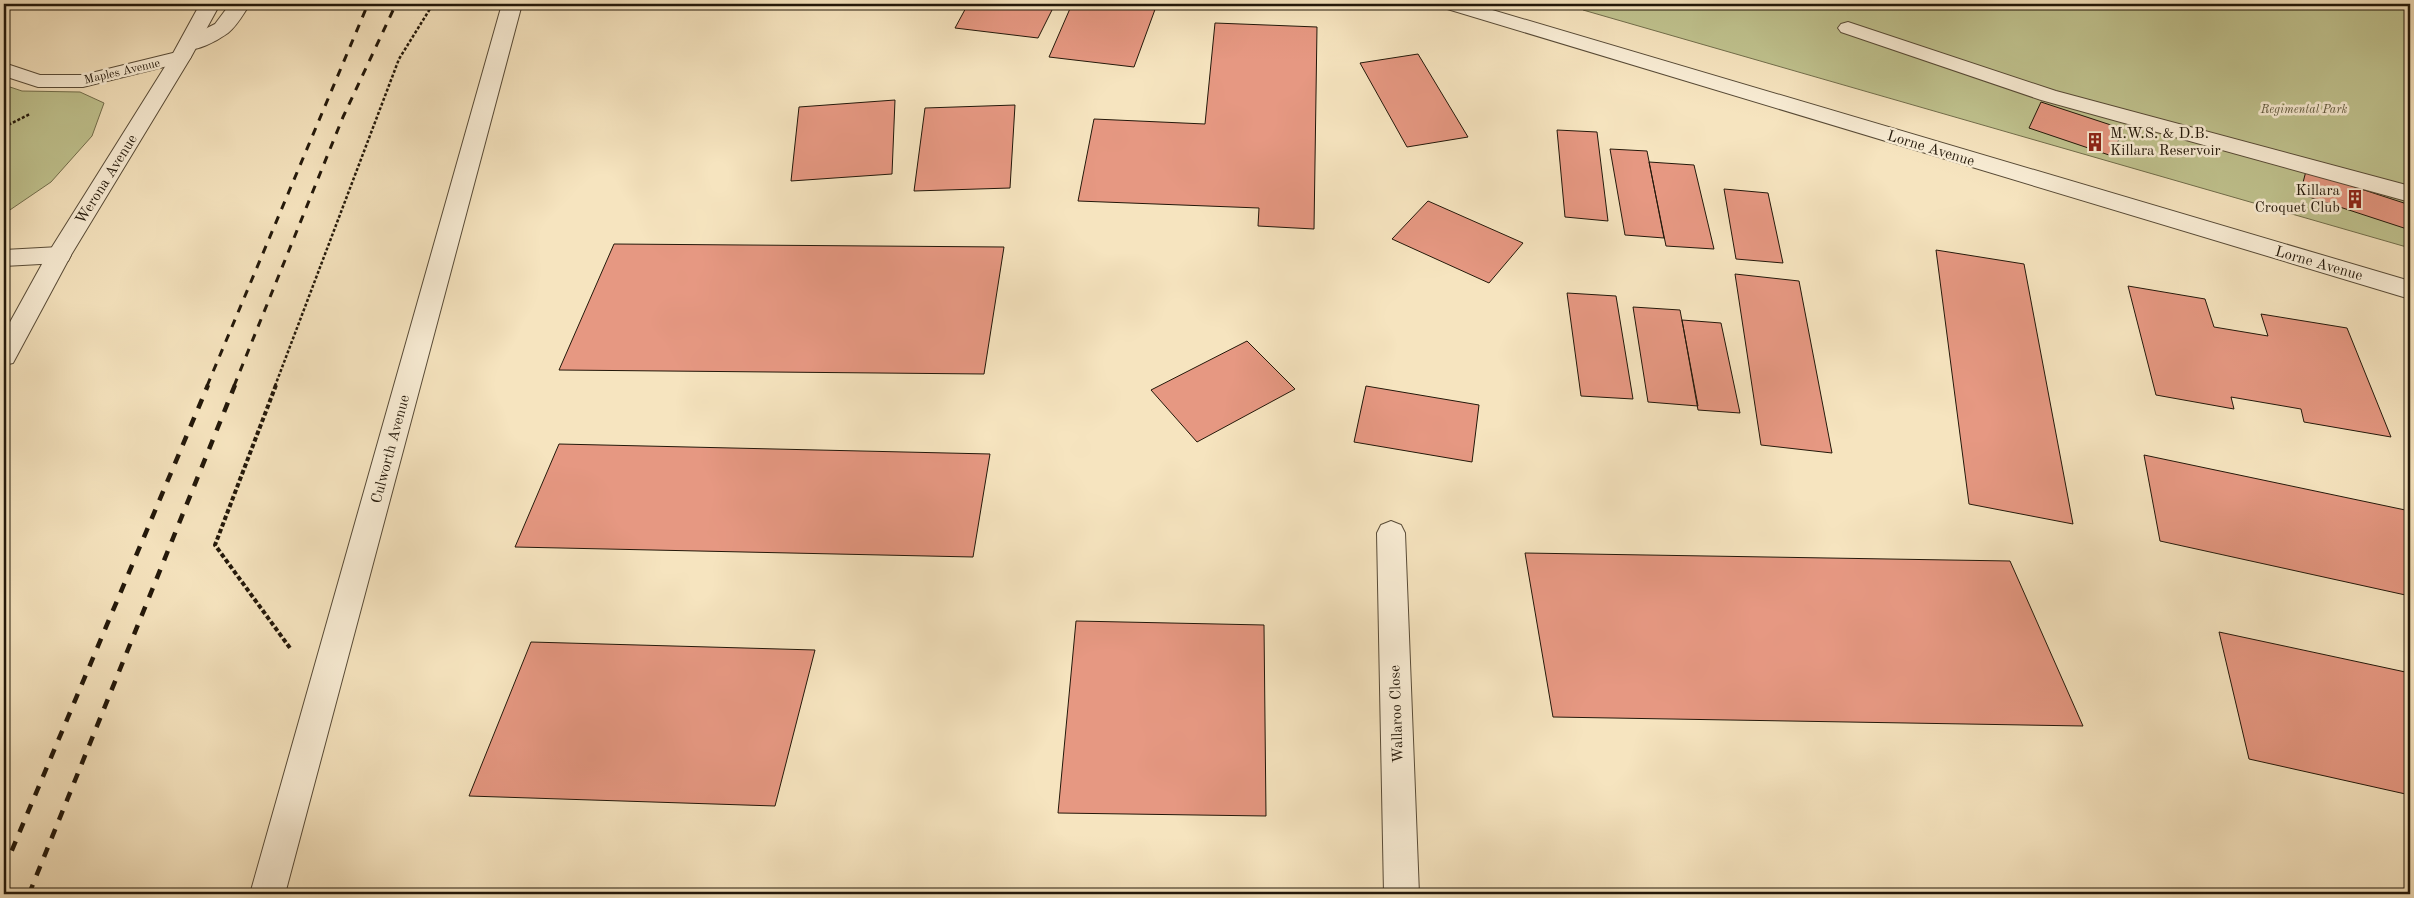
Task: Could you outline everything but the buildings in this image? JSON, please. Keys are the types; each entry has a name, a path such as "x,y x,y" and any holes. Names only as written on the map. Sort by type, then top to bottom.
{"street":[{"name":"Werona Avenue","path":"4,356 59,256 185,51 210,4"},
{"name":"Maples Avenue","path":"4,68 38,81 84,82 185,51 222,28 240,4"},
{"name":"Culworth Avenue","path":"267,894 512,4"},
{"name":"Lorne Avenue","path":"1452,4 2410,290"},
{"path":"1848,28 2000,80 2078,104 2311,164 2410,194"},
{"path":"4,258 59,256"},
{"name":"Wallaroo Close","path":"1391,533 1402,894"}],"path":[{"path":"323,693 215,545 399,59 433,4"},
{"path":"4,127 30,113"}],"green space":[{"name":"Regimental Park","path":"1582,4 2410,4 2410,248 1583,10"},
{"path":"4,85 22,91 80,92 104,103 92,136 51,182 4,214"}],"railway":[{"path":"207,386 368,4"},
{"path":"234,386 343,117 396,4"},
{"path":"4,869 208,385"},
{"path":"29,894 235,385"}],"place":[{"name":"M.W.S. & D.B. Killara Reservoir","path":"2095,142"},
{"name":"Killara Croquet Club","path":"2355,199"}]}
